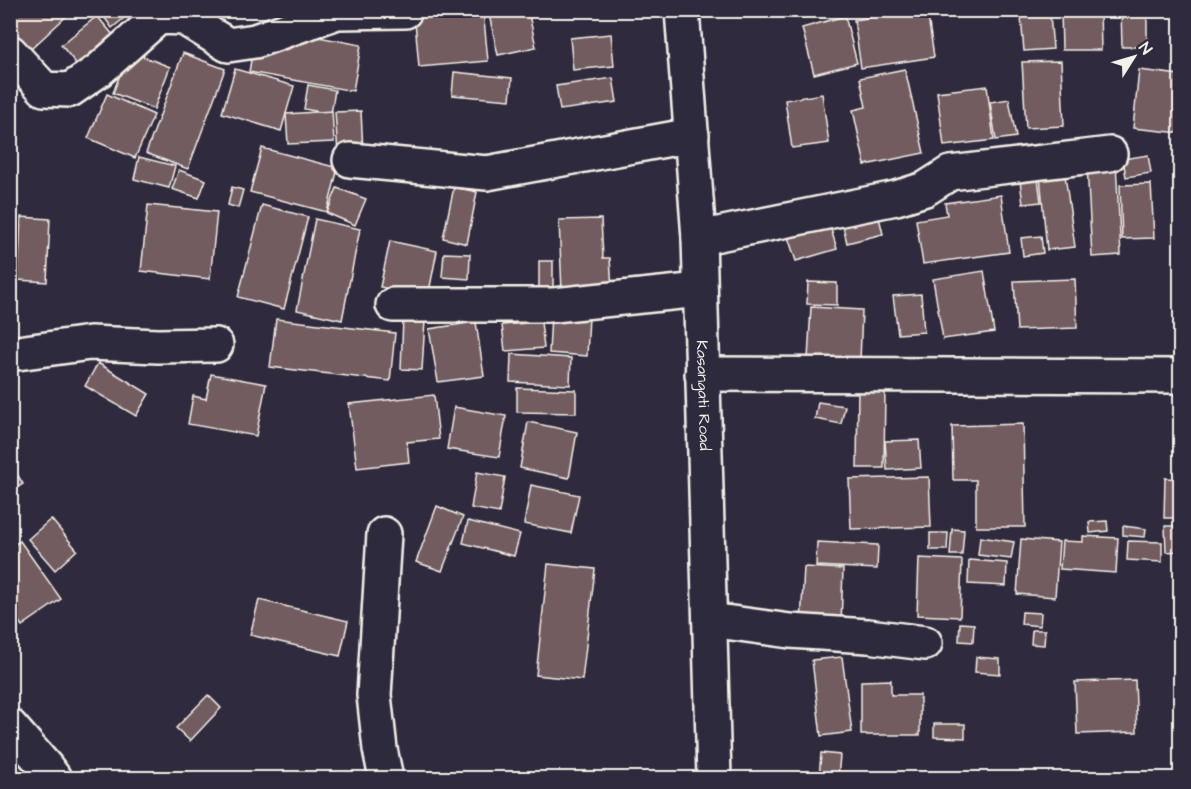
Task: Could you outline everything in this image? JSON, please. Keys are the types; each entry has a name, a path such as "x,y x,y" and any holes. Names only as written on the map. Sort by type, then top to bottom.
{"street":[{"name":"Kasangati Road","path":"682,10 699,238 714,778"},
{"path":"10,52 44,88 70,90 99,70 159,17 184,18 228,45 255,40 337,12 405,11"},
{"path":"350,160 487,173 692,135"},
{"path":"699,238 896,198 924,189 950,173 1110,154"},
{"path":"393,305 554,305 700,290"},
{"path":"10,354 90,343 158,346 216,345"},
{"path":"702,374 1180,375"},
{"path":"384,534 374,694 380,749 386,778"},
{"path":"710,620 790,631 926,643"},
{"path":"10,726 54,778"}],"building":[{"path":"10,10 73,10 29,51 10,31"},
{"path":"99,10 134,10 112,28"},
{"path":"414,10 483,10 488,61 419,67"},
{"path":"488,10 528,10 536,47 498,55"},
{"path":"927,10 934,57 861,68 854,20"},
{"path":"1061,10 1100,10 1101,50 1062,50"},
{"path":"1121,10 1147,10 1147,47 1122,47"},
{"path":"1050,15 1053,49 1024,51 1021,17"},
{"path":"97,16 114,36 78,66 61,45"},
{"path":"845,16 857,63 814,74 802,28"},
{"path":"292,32 361,45 353,91 249,72 254,43 289,49"},
{"path":"611,34 614,66 573,70 570,38"},
{"path":"129,51 170,67 154,109 113,93"},
{"path":"183,53 225,69 188,169 146,153"},
{"path":"1061,61 1064,126 1026,128 1022,62"},
{"path":"235,69 294,86 281,131 222,113"},
{"path":"905,69 924,153 865,165 853,110 866,107 860,78"},
{"path":"1139,70 1180,75 1180,133 1133,128"},
{"path":"454,72 512,78 510,100 452,95"},
{"path":"613,78 617,102 560,110 556,86"},
{"path":"308,85 335,90 331,114 304,109"},
{"path":"987,86 994,140 944,146 937,92"},
{"path":"107,94 154,115 135,158 88,138"},
{"path":"822,94 829,143 792,148 785,100"},
{"path":"1009,99 1016,137 996,140 990,102"},
{"path":"332,111 334,142 288,144 286,114"},
{"path":"361,111 363,151 338,153 335,112"},
{"path":"262,148 338,168 327,212 250,192"},
{"path":"1148,155 1151,173 1126,177 1123,159"},
{"path":"139,157 175,166 169,188 134,179"},
{"path":"1116,163 1121,255 1092,257 1087,165"},
{"path":"179,170 206,180 199,198 172,189"},
{"path":"1065,175 1075,247 1047,250 1040,176"},
{"path":"1038,179 1041,202 1023,204 1020,181"},
{"path":"1151,184 1154,238 1122,239 1120,185"},
{"path":"232,187 243,190 238,208 228,205"},
{"path":"454,187 477,192 467,244 443,238"},
{"path":"337,188 366,199 355,225 327,213"},
{"path":"1001,195 1009,252 923,264 916,220 947,215 945,203"},
{"path":"148,205 217,212 210,279 141,271"},
{"path":"262,205 308,217 284,309 238,297"},
{"path":"876,205 883,234 847,243 840,214"},
{"path":"827,216 837,249 796,261 785,228"},
{"path":"21,217 50,219 47,282 18,280"},
{"path":"315,219 360,229 342,320 297,310"},
{"path":"601,219 603,258 610,258 612,289 562,292 559,220"},
{"path":"1041,236 1043,253 1023,256 1021,238"},
{"path":"390,241 437,251 428,297 380,287"},
{"path":"444,253 470,254 469,279 442,277"},
{"path":"539,261 553,261 553,299 539,299"},
{"path":"984,271 994,332 943,339 933,279"},
{"path":"1075,279 1077,328 1017,330 1014,281"},
{"path":"808,282 837,283 837,305 807,304"},
{"path":"921,294 924,332 898,334 893,296"},
{"path":"811,307 862,310 860,361 808,359"},
{"path":"551,314 589,316 587,356 549,353"},
{"path":"403,318 425,320 422,370 401,369"},
{"path":"276,319 395,333 390,381 270,367"},
{"path":"476,322 484,376 438,382 429,329"},
{"path":"541,322 544,348 505,351 502,325"},
{"path":"511,354 571,358 570,385 510,382"},
{"path":"98,363 149,394 136,416 85,386"},
{"path":"211,374 266,384 256,436 188,424 193,396 206,399"},
{"path":"517,388 576,390 576,413 517,412"},
{"path":"858,388 885,389 884,468 857,468"},
{"path":"434,395 439,439 407,442 409,462 357,468 349,404"},
{"path":"818,402 845,406 841,424 815,419"},
{"path":"454,407 506,416 499,457 447,449"},
{"path":"528,422 577,432 569,478 520,468"},
{"path":"1023,424 1025,527 976,527 976,480 953,480 952,426"},
{"path":"919,440 921,468 887,470 885,441"},
{"path":"10,462 23,484 10,492"},
{"path":"477,472 505,477 499,513 471,508"},
{"path":"929,477 931,527 851,529 849,479"},
{"path":"1165,478 1180,479 1180,518 1164,518"},
{"path":"531,485 579,495 571,533 524,524"},
{"path":"437,506 463,517 442,571 416,562"},
{"path":"51,519 77,550 55,570 28,539"},
{"path":"468,521 520,534 514,556 463,543"},
{"path":"1107,521 1108,531 1090,533 1089,522"},
{"path":"1123,526 1146,529 1145,537 1123,535"},
{"path":"1165,526 1180,526 1180,551 1166,552"},
{"path":"952,529 964,530 962,555 950,555"},
{"path":"930,533 948,533 947,550 930,550"},
{"path":"1083,536 1118,538 1116,573 1060,569 1062,541 1083,542"},
{"path":"980,537 1014,542 1011,559 978,555"},
{"path":"1021,539 1059,542 1055,597 1017,594"},
{"path":"20,541 61,599 22,626 10,609 10,547"},
{"path":"1128,541 1162,542 1162,562 1127,560"},
{"path":"817,542 878,545 877,569 816,566"},
{"path":"919,558 962,560 960,617 917,615"},
{"path":"969,560 1007,563 1006,586 968,584"},
{"path":"548,564 595,569 582,680 536,675"},
{"path":"804,567 843,569 841,625 801,623"},
{"path":"259,600 348,621 340,656 250,635"},
{"path":"1022,612 1041,613 1040,626 1021,624"},
{"path":"960,623 974,624 973,642 959,641"},
{"path":"1032,630 1045,630 1044,645 1031,644"},
{"path":"842,657 852,732 821,736 812,660"},
{"path":"976,657 1000,659 1000,674 975,672"},
{"path":"891,680 891,695 920,695 920,735 861,735 861,681"},
{"path":"1135,680 1137,732 1077,734 1075,682"},
{"path":"208,695 221,708 190,741 176,728"},
{"path":"934,724 965,724 965,738 934,737"},
{"path":"821,753 840,755 838,778 819,778"}]}
